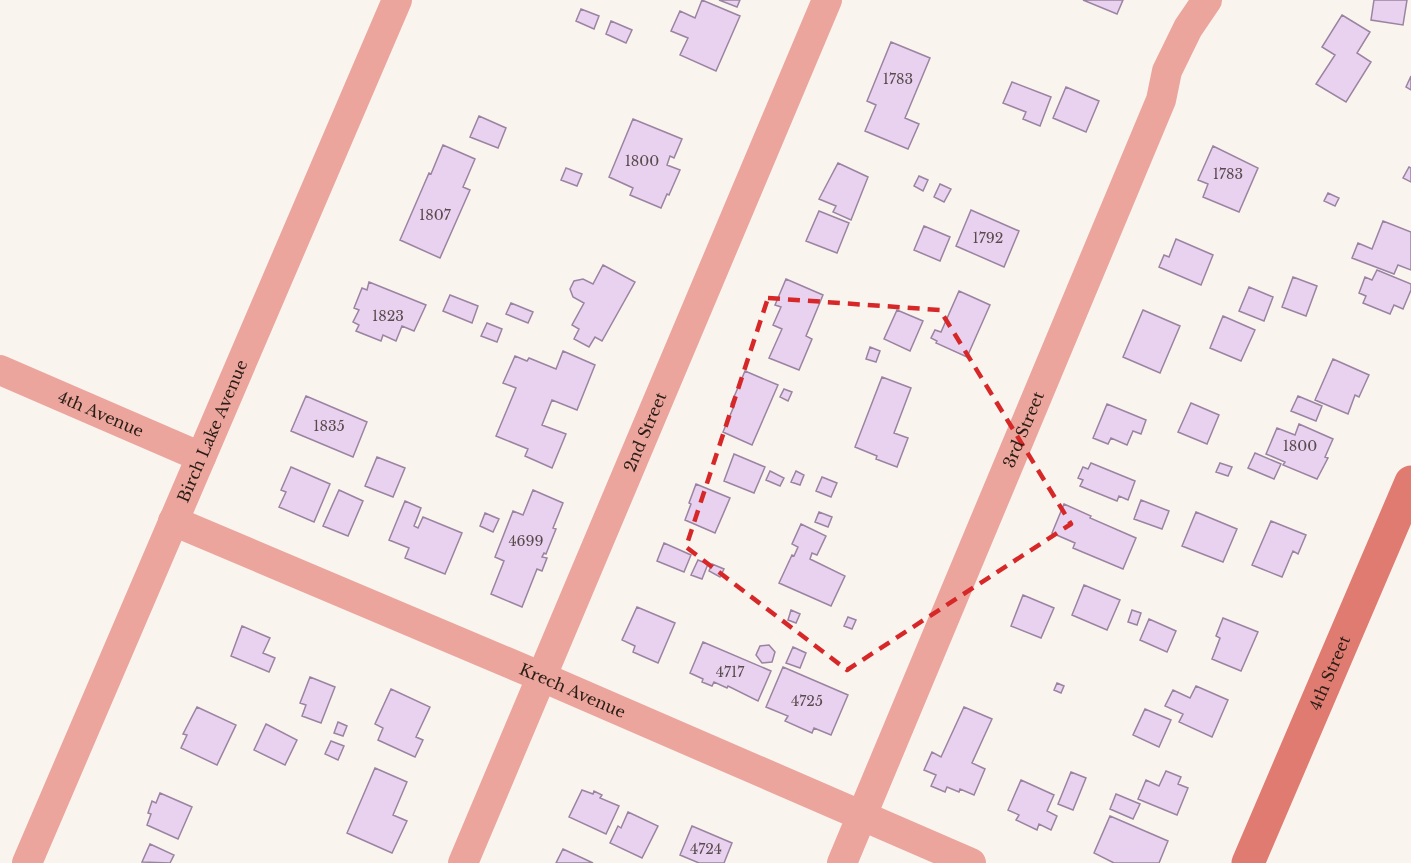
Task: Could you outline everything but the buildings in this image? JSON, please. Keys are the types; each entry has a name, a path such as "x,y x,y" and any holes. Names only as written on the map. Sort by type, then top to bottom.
{"street":[{"name":"Birch Lake Avenue","path":"27,863 397,0"},
{"name":"2nd Street","path":"463,863 827,0"},
{"name":"3rd Street","path":"842,863 1156,111 1165,86 1167,71 1188,28 1207,0"},
{"name":"4th Avenue","path":"0,370 201,457"},
{"name":"4th Street","path":"1248,863 1411,482"},
{"name":"Krech Avenue","path":"173,521 542,677 971,863"}],"highlighted area":[{"path":"768,298 940,310 1071,524 847,670 686,547"}]}
